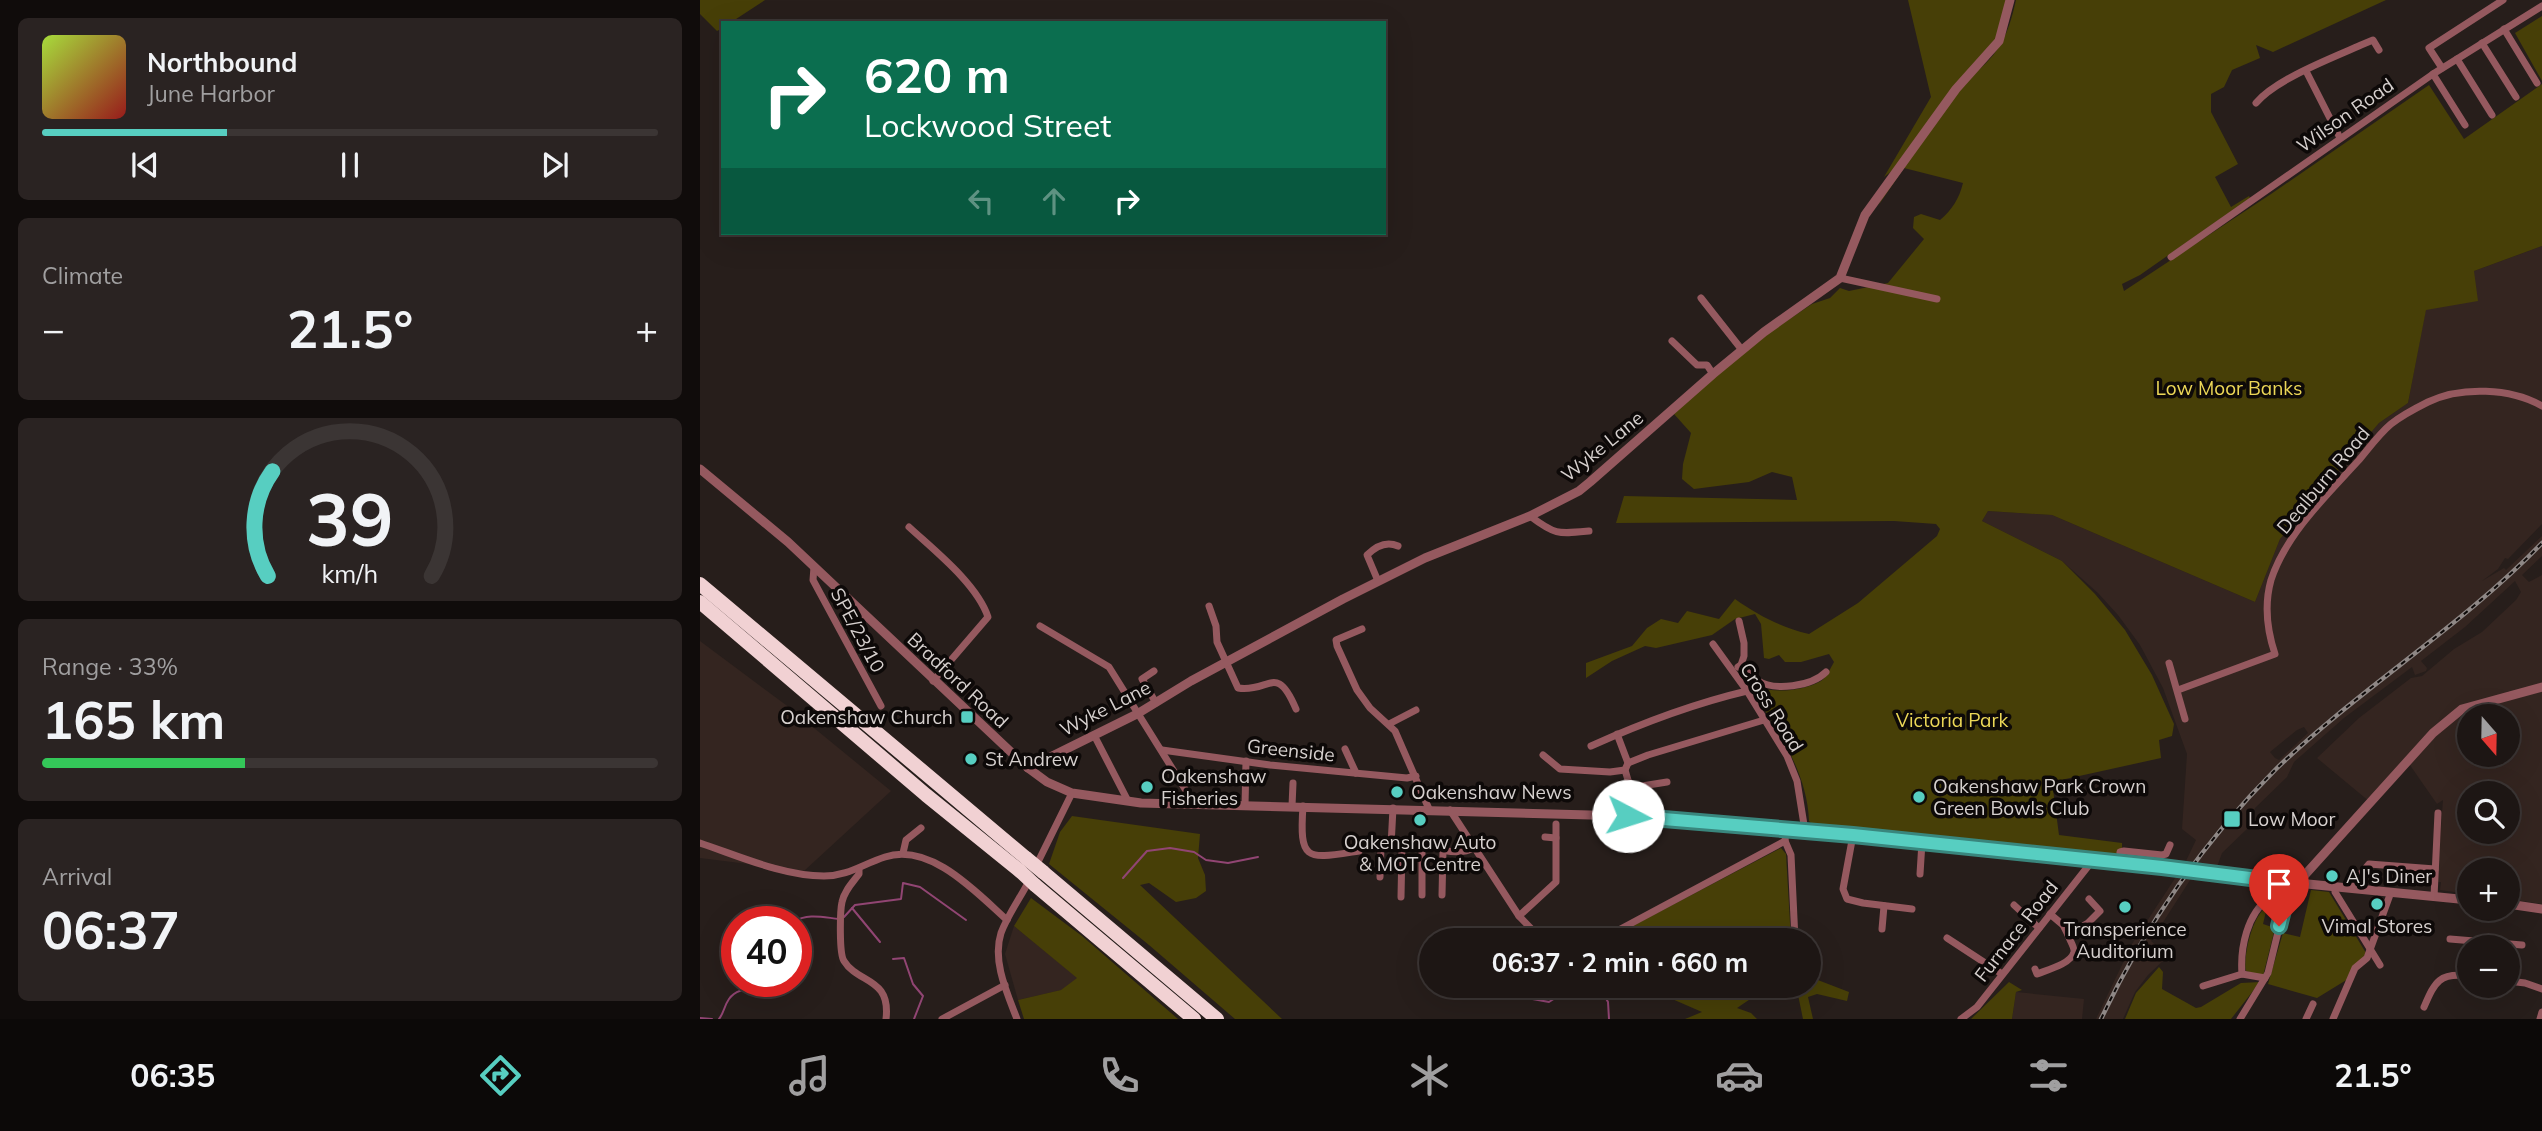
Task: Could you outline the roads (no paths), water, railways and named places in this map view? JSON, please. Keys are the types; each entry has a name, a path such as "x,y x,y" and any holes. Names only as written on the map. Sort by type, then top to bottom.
{"highway":[{"path":"700,584 1023,865 1035,885 1194,1019"},
{"path":"700,602 926,795 1023,865 1044,872 1217,1019"}],"street":[{"path":"1937,299 1840,278 1865,215 1956,89 1999,41 2010,0"},
{"path":"2442,68 2429,48 2503,0"},
{"name":"Wilson Road","path":"2171,257 2433,74 2542,6"},
{"path":"2504,29 2537,83"},
{"path":"2256,103 2263,93 2373,40 2379,50"},
{"path":"2482,43 2516,97"},
{"path":"2457,59 2492,115"},
{"path":"2306,71 2340,138"},
{"path":"2433,74 2465,125"},
{"name":"Wyke Lane","path":"1028,768 1137,714 1378,581 1425,558 1530,516 1590,482 1742,350 1840,278"},
{"path":"1701,298 1742,350"},
{"path":"1672,341 1698,365 1707,365 1713,374"},
{"name":"Dealburn Road","path":"2178,690 2275,654 2268,632 2267,609 2272,580 2292,537 2392,423 2431,401 2485,391 2527,397 2542,406"},
{"name":"Bradford Road","path":"700,469 762,519 1028,768 1047,782 1072,793 1128,801 1195,805 1628,816 1853,835 2457,899"},
{"path":"1530,516 1548,530 1560,534 1589,531"},
{"path":"908,527 972,587 983,603 988,617 933,681"},
{"path":"1378,581 1367,555 1377,547 1389,543 1398,545"},
{"name":"SPE/23/10","path":"814,567 813,580 881,706"},
{"path":"1209,606 1216,626 1217,642 1238,688 1250,690 1275,682 1284,687 1296,709"},
{"path":"1739,621 1744,643 1741,665"},
{"path":"1040,626 1051,635 1109,667 1195,805"},
{"path":"1362,629 1336,640 1337,646 1357,690 1370,708 1395,731 1429,809"},
{"name":"Cross Road","path":"1713,644 1747,691 1787,756 1797,781 1805,831"},
{"path":"2169,663 2185,719"},
{"path":"1731,671 1741,665"},
{"path":"1741,665 1758,681 1770,685 1799,684 1819,679 1826,672"},
{"path":"1154,671 1142,678 1156,703"},
{"path":"2301,883 2303,877 2441,726 2462,709 2542,687"},
{"path":"1591,746 1696,704 1747,691"},
{"path":"1389,724 1416,710"},
{"path":"1543,755 1560,769 1610,772 1627,767 1648,755 1764,720"},
{"path":"1617,734 1630,785 1628,816"},
{"path":"1094,735 1128,801"},
{"path":"1345,749 1356,773"},
{"name":"Greenside","path":"1162,750 1356,773 1416,776"},
{"path":"1245,806 1246,761"},
{"path":"1630,785 1667,782"},
{"path":"1292,806 1293,783"},
{"path":"1014,1018 998,952 1001,935 1072,793"},
{"path":"1303,807 1301,843 1307,852 1317,856 1359,851"},
{"path":"1391,846 1393,808"},
{"path":"1450,810 1519,916 1530,928"},
{"path":"2434,897 2438,813"},
{"path":"1519,916 1556,882 1556,824"},
{"path":"904,853 906,840 921,828"},
{"path":"1786,829 1785,841 1791,855 1794,928"},
{"path":"1853,835 1843,889 1847,899 1912,909"},
{"path":"1545,837 1556,838"},
{"path":"1622,928 1785,841"},
{"path":"1920,874 1922,842"},
{"path":"700,843 768,865 820,876 837,876 859,870 883,858 904,853 932,860 977,893 1007,920"},
{"path":"2119,862 2120,852 2162,855 2166,854 2169,845"},
{"path":"1380,877 1381,847 1439,848 1443,851 1469,851 1474,848"},
{"path":"1401,897 1402,847"},
{"path":"1422,847 1422,895"},
{"path":"1442,895 1443,851"},
{"name":"Furnace Road","path":"1961,1019 1977,1007 2093,860"},
{"path":"2350,887 2368,864 2435,869"},
{"path":"859,870 842,901 841,953 843,961 855,972 870,979 879,989 884,1000 886,1019"},
{"path":"2240,1019 2265,978 2290,883"},
{"path":"2335,886 2335,892 2380,965"},
{"path":"2333,1019 2355,968 2367,958 2391,892"},
{"path":"2242,974 2241,959 2246,934 2257,907 2269,898 2285,902"},
{"path":"2068,935 2088,923 2100,911 2089,899"},
{"path":"2014,905 2039,928"},
{"path":"1882,929 1884,906"},
{"path":"2520,906 2542,909"},
{"path":"2035,969 2037,974 2078,954 2063,925 2050,914"},
{"path":"1947,938 2003,974"},
{"path":"2450,939 2457,940"},
{"path":"2203,986 2242,974 2265,978"},
{"path":"2424,1007 2433,986 2441,978 2457,974"},
{"path":"2520,982 2542,989"},
{"path":"942,1019 1005,985"},
{"path":"2306,1019 2313,1004"},
{"path":"2540,1019 2542,1012"}],"waterway":[{"path":"1123,878 1147,851 1170,848 1194,852 1206,860 1228,863 1258,857"},
{"path":"844,917 855,905 901,899 903,883 920,887 966,920"},
{"path":"852,908 880,942"},
{"path":"812,917 839,919"},
{"path":"893,959 904,958 913,984 923,996 914,1019"},
{"path":"719,1019 731,997"},
{"path":"1527,998 1549,1002 1555,998"},
{"path":"1606,998 1609,1019"},
{"path":"700,1018 712,1019"}],"railway":[{"path":"2101,1019 2156,918 2200,856 2249,797 2308,739 2478,602 2542,543"}],"place":[{"name":"Oakenshaw Church","path":"967,717"},
{"name":"St Andrew","path":"971,759"},
{"name":"Oakenshaw Fisheries","path":"1147,787"},
{"name":"Oakenshaw News","path":"1397,792"},
{"name":"Oakenshaw Park Crown Green Bowls Club","path":"1919,797"},
{"name":"Low Moor","path":"2232,819"},
{"name":"Oakenshaw Auto & MOT Centre","path":"1420,820"},
{"name":"AJ's Diner","path":"2332,876"},
{"name":"Vimal Stores","path":"2377,904"},
{"name":"Transperience Auditorium","path":"2125,907"}],"park label":[{"name":"Low Moor Banks","path":"2229,388"},
{"name":"Victoria Park","path":"1952,720"}]}
